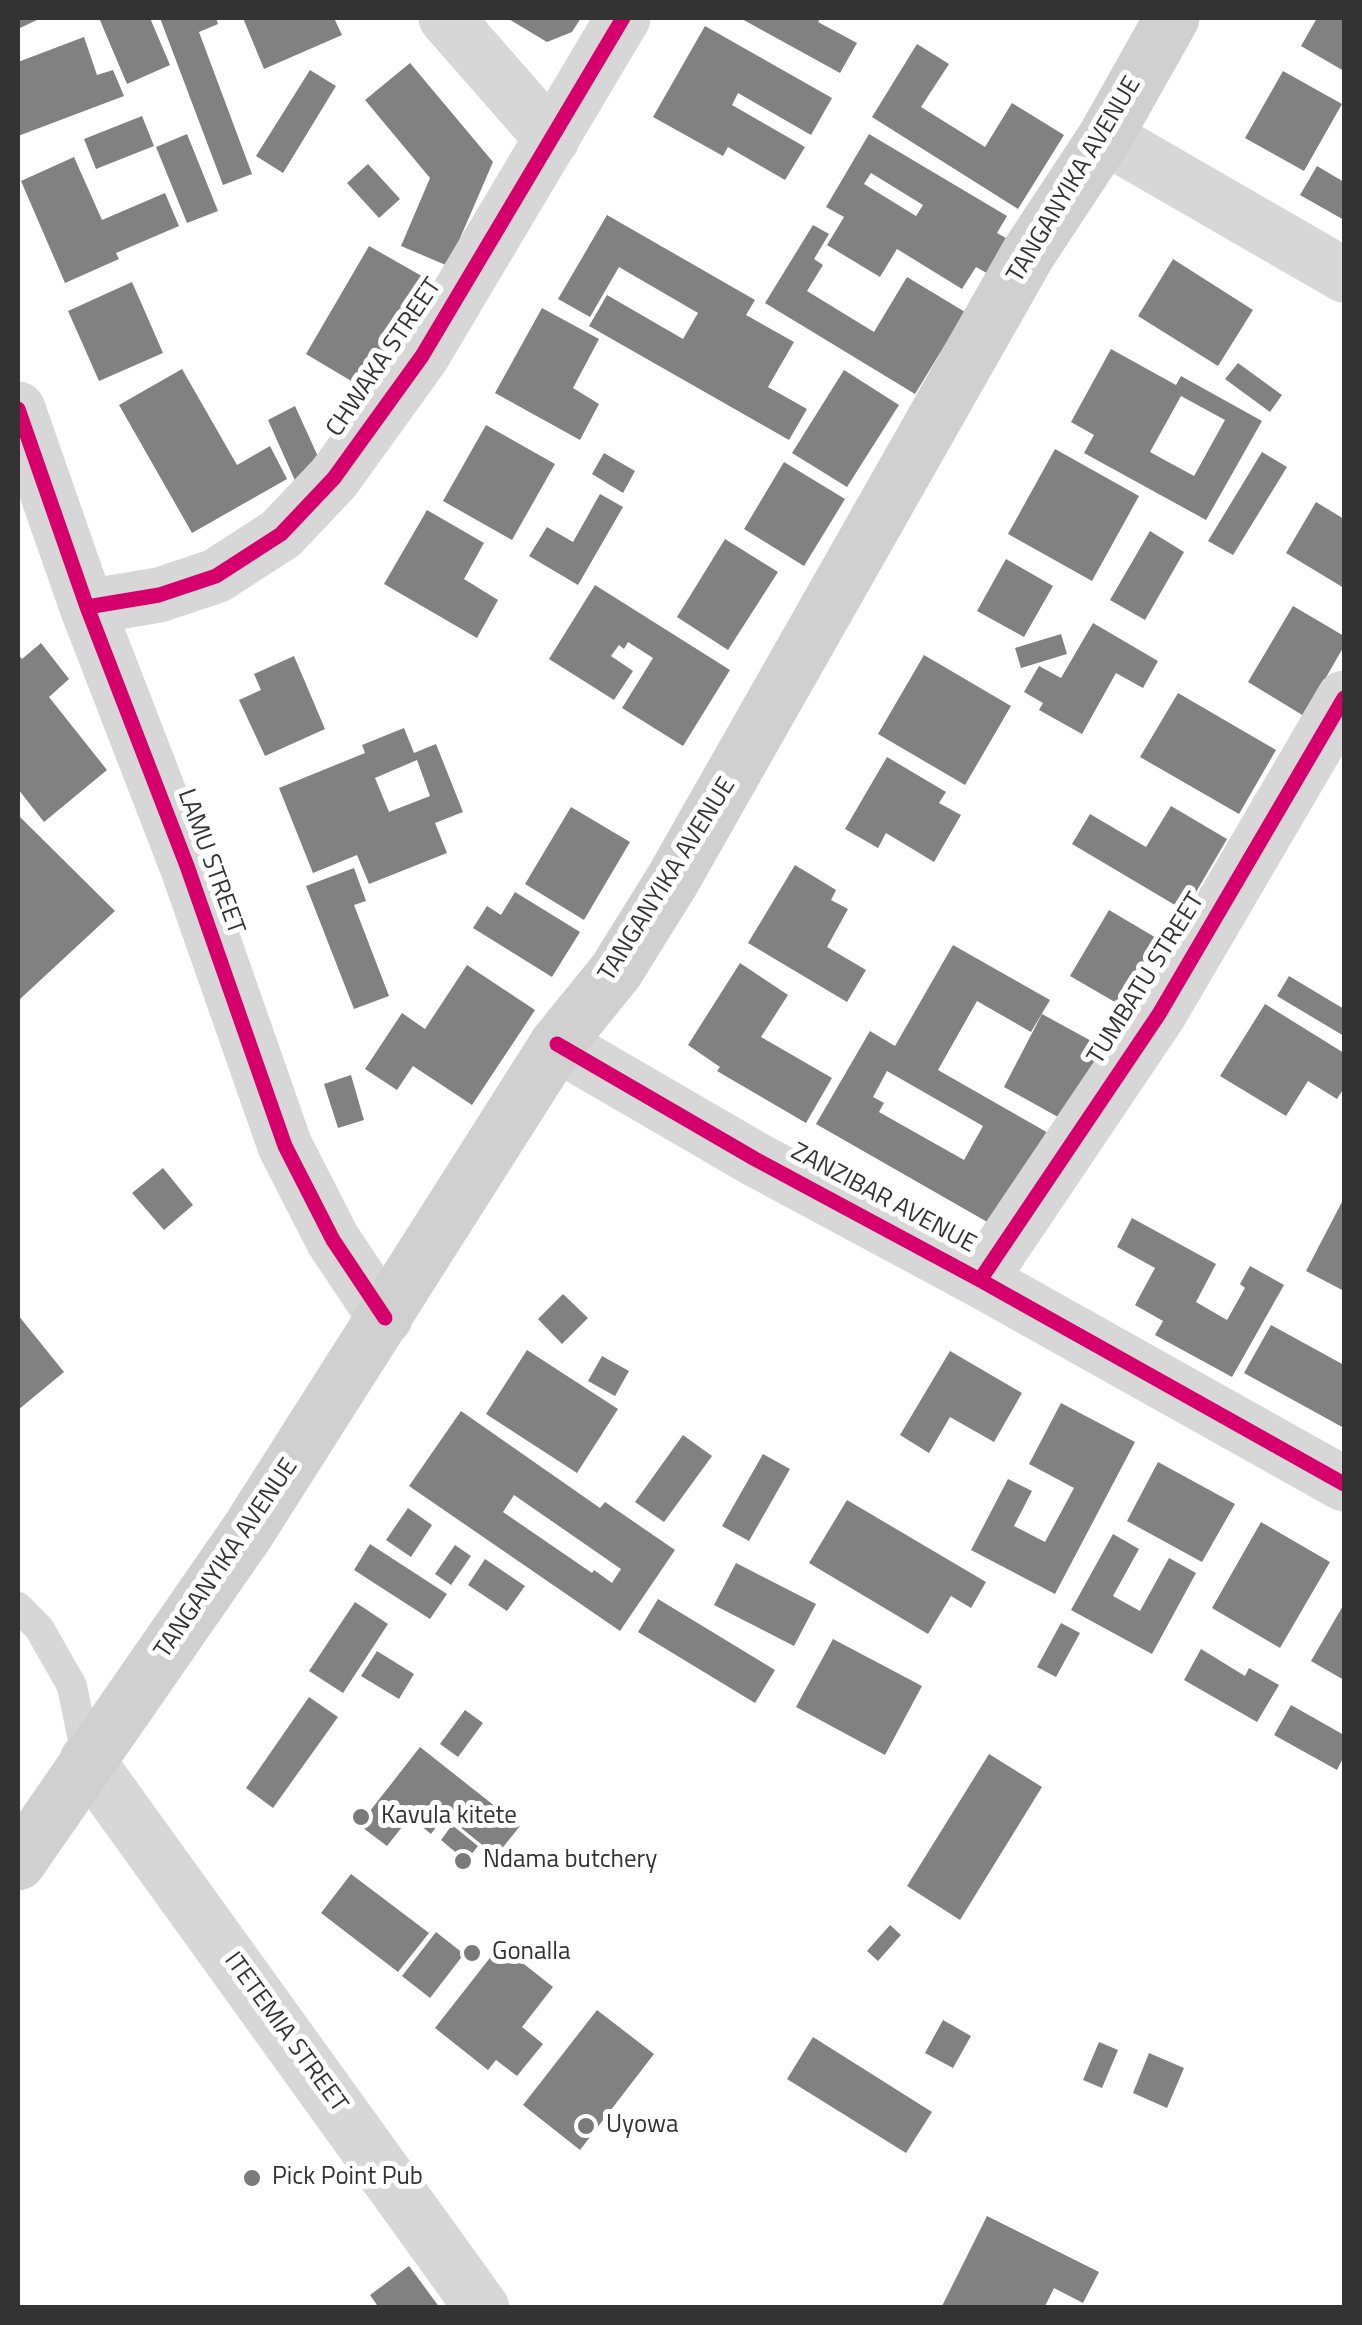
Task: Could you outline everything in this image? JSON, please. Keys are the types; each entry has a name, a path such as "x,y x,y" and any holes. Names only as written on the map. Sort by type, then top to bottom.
{"main road":[{"name":"TANGANYIKA AVENUE","path":"18,1863 248,1531 557,1044 616,970 672,882 1028,254 1105,136 1172,18"}],"street":[{"path":"446,18 552,139"},
{"name":"CHWAKA STREET","path":"87,607 158,595 216,576 281,534 334,478 422,356 623,18"},
{"path":"1105,136 1344,275"},
{"name":"LAMU STREET","path":"18,409 87,607 187,866 285,1146 333,1240 385,1318"},
{"name":"TUMBATU STREET","path":"980,1280 1159,1014 1344,698"},
{"name":"ZANZIBAR AVENUE","path":"557,1044 1344,1484"},
{"name":"ITETEMIA STREET","path":"88,1760 482,2308"}],"lane":[{"path":"18,1607 39,1628 72,1686 88,1760"}],"building":[{"path":"18,18 41,18 18,29"},
{"path":"99,18 150,18 170,65 127,84"},
{"path":"160,18 216,18 218,24 199,32 252,174 223,185"},
{"path":"243,18 334,18 342,35 264,69"},
{"path":"507,18 581,18 572,32 547,42"},
{"path":"740,18 821,18 818,22 857,43 840,73"},
{"path":"1317,18 1344,18 1344,71 1301,46"},
{"path":"705,26 832,98 811,135 738,93 732,105 805,147 785,180 728,147 723,156 653,117"},
{"path":"84,37 97,75 113,70 124,96 18,136 18,62"},
{"path":"917,44 949,64 921,107 985,147 1012,103 1064,135 1018,209 872,117"},
{"path":"410,63 493,162 448,266 401,246 430,178 365,100"},
{"path":"310,70 336,86 283,173 256,156"},
{"path":"1283,71 1342,104 1304,171 1245,138"},
{"path":"142,116 154,146 96,169 84,139"},
{"path":"187,134 218,211 187,223 156,147"},
{"path":"869,134 1007,216 997,233 1011,241 990,275 976,267 962,289 897,249 880,277 827,245 844,217 826,207","holes":["871,173 923,205 916,216 864,184"]},
{"path":"74,157 102,220 165,193 179,226 116,253 119,259 65,283 21,181"},
{"path":"368,164 400,199 379,218 347,183"},
{"path":"1317,166 1344,182 1344,220 1300,195"},
{"path":"607,215 755,300 746,315 794,342 768,387 807,409 789,440 589,326 607,295 683,339 698,313 619,267 590,317 558,299"},
{"path":"813,225 829,234 814,259 823,265 807,291 874,332 907,277 965,312 915,394 765,303"},
{"path":"369,246 427,279 363,388 306,354"},
{"path":"1173,259 1253,310 1218,366 1138,316"},
{"path":"132,282 163,353 99,381 68,311"},
{"path":"542,308 599,339 573,388 599,404 580,440 495,393"},
{"path":"1111,349 1176,385 1181,376 1262,421 1206,520 1084,453 1094,435 1071,422","holes":["1181,396 1225,420 1194,476 1150,452"]},
{"path":"1238,363 1282,395 1270,412 1225,379"},
{"path":"182,369 237,465 270,446 287,479 192,533 119,405"},
{"path":"844,370 899,405 847,487 792,453"},
{"path":"295,406 325,472 297,485 268,420"},
{"path":"486,425 555,464 512,540 443,501"},
{"path":"1055,449 1139,496 1092,581 1008,534"},
{"path":"1262,452 1287,467 1233,555 1208,541"},
{"path":"604,453 635,471 623,493 592,474"},
{"path":"784,462 845,499 804,566 744,529"},
{"path":"600,494 623,507 578,585 529,556 547,527 573,542"},
{"path":"1316,502 1344,519 1344,588 1286,553"},
{"path":"427,510 484,543 464,579 498,600 477,638 384,584"},
{"path":"1150,531 1184,552 1145,620 1110,600"},
{"path":"725,539 778,572 728,650 677,617"},
{"path":"1006,559 1053,586 1024,637 977,611"},
{"path":"595,585 730,670 683,746 622,708 653,658 628,642 624,649 619,645 611,656 633,671 614,700 549,659"},
{"path":"1293,606 1344,636 1344,646 1304,716 1248,682"},
{"path":"1093,623 1158,661 1143,688 1116,673 1082,734 1039,710 1043,703 1024,692 1039,666 1061,678"},
{"path":"1061,634 1067,654 1021,668 1015,648"},
{"path":"41,643 69,679 49,697 107,770 44,822 18,789 18,654 22,659"},
{"path":"924,655 1011,706 965,785 878,734"},
{"path":"294,656 325,729 265,756 239,700 261,690 254,674"},
{"path":"1178,693 1276,750 1239,814 1140,757"},
{"path":"404,728 414,753 436,744 463,812 435,823 447,853 369,884 357,855 313,873 279,788 365,753 362,745","holes":["417,760 430,796 389,812 375,778"]},
{"path":"887,757 946,792 939,803 961,815 934,862 886,833 878,848 845,829"},
{"path":"1171,806 1227,839 1185,911 1072,844 1090,814 1146,847"},
{"path":"571,807 630,842 584,920 525,884"},
{"path":"18,815 115,911 19,1000 18,998"},
{"path":"795,865 836,890 831,900 848,909 827,947 866,970 847,1002 748,943"},
{"path":"354,868 366,901 354,905 389,996 354,1009 306,886"},
{"path":"515,892 580,932 552,977 473,928 487,906 501,915"},
{"path":"1109,910 1158,939 1120,1005 1070,976"},
{"path":"953,945 1050,1000 1031,1032 977,1001 938,1070 1057,1138 1003,1231 816,1124 870,1031 895,1046","holes":["887,1071 983,1126 964,1160 879,1112 884,1103 873,1097"]},
{"path":"740,963 788,995 761,1037 832,1078 806,1123 717,1071 720,1067 688,1045"},
{"path":"467,965 535,1010 472,1105 413,1066 397,1090 365,1069 402,1013 425,1029"},
{"path":"1289,976 1344,1009 1344,1036 1277,996"},
{"path":"1265,1004 1344,1053 1344,1088 1337,1099 1308,1081 1286,1116 1220,1076"},
{"path":"1042,1014 1106,1049 1067,1122 1004,1087"},
{"path":"351,1075 364,1120 338,1128 324,1084"},
{"path":"163,1168 193,1205 164,1230 132,1193"},
{"path":"1344,1198 1344,1291 1306,1271"},
{"path":"1132,1218 1216,1264 1196,1302 1227,1320 1245,1288 1240,1284 1250,1266 1284,1285 1232,1377 1155,1335 1163,1321 1135,1305 1155,1268 1117,1247"},
{"path":"563,1294 588,1318 562,1344 538,1319"},
{"path":"18,1315 64,1372 18,1410"},
{"path":"1271,1325 1344,1365 1344,1428 1244,1373"},
{"path":"527,1350 618,1409 577,1473 486,1414"},
{"path":"950,1351 1022,1393 994,1442 950,1417 929,1453 900,1435"},
{"path":"602,1356 629,1371 615,1396 588,1381"},
{"path":"1061,1403 1135,1442 1055,1594 971,1550 1008,1479 1032,1491 1014,1526 1045,1542 1074,1488 1029,1464"},
{"path":"461,1411 600,1508 605,1502 675,1550 620,1631 409,1486","holes":["514,1495 621,1569 612,1583 503,1512"]},
{"path":"683,1435 712,1456 664,1522 635,1502"},
{"path":"763,1454 790,1469 749,1541 722,1526"},
{"path":"1158,1462 1235,1504 1202,1562 1127,1521"},
{"path":"847,1500 986,1582 971,1608 951,1596 928,1634 809,1563"},
{"path":"408,1508 432,1525 411,1557 386,1540"},
{"path":"1261,1522 1330,1562 1280,1648 1212,1608"},
{"path":"1113,1534 1139,1549 1113,1596 1140,1611 1169,1558 1196,1573 1152,1654 1071,1610"},
{"path":"370,1544 447,1594 430,1619 354,1570"},
{"path":"455,1545 471,1556 451,1585 435,1574"},
{"path":"485,1559 525,1586 507,1611 468,1585"},
{"path":"736,1563 816,1604 794,1646 714,1605"},
{"path":"658,1599 775,1670 755,1703 638,1632"},
{"path":"355,1602 388,1624 343,1693 309,1671"},
{"path":"1344,1604 1344,1680 1311,1661"},
{"path":"1061,1623 1080,1633 1056,1677 1037,1667"},
{"path":"833,1639 922,1686 885,1755 796,1707"},
{"path":"1201,1649 1245,1676 1249,1668 1279,1685 1257,1722 1184,1680"},
{"path":"377,1651 414,1674 399,1699 361,1676"},
{"path":"309,1697 338,1717 273,1808 246,1788"},
{"path":"1291,1705 1344,1735 1344,1756 1337,1770 1274,1735"},
{"path":"465,1710 483,1723 458,1757 440,1744"},
{"path":"420,1747 520,1826 496,1856 445,1815 431,1834 410,1817 387,1846 359,1825"},
{"path":"989,1754 1042,1787 960,1920 907,1886"},
{"path":"452,1825 478,1846 466,1861 441,1840"},
{"path":"351,1874 429,1933 398,1972 321,1913"},
{"path":"890,1925 901,1935 878,1961 867,1951"},
{"path":"436,1932 464,1954 430,1998 402,1976"},
{"path":"500,1945 553,1987 522,2027 543,2044 517,2076 496,2060 488,2070 435,2028"},
{"path":"597,2010 654,2054 580,2150 523,2105"},
{"path":"943,2020 971,2036 953,2068 925,2053"},
{"path":"813,2037 932,2112 906,2153 787,2079"},
{"path":"1099,2042 1118,2050 1102,2088 1083,2080"},
{"path":"1149,2053 1184,2068 1167,2108 1133,2093"},
{"path":"987,2216 1099,2272 1083,2303 1054,2288 1044,2308 941,2308"},
{"path":"409,2266 440,2308 379,2308 370,2295"}],"cycle path":[{"path":"87,607 159,595 216,576 281,534 334,478 422,356 623,18"},
{"path":"18,409 87,607 187,866 285,1146 333,1240 385,1318"},
{"path":"980,1280 1159,1014 1344,698"},
{"path":"557,1044 755,1159 1344,1484"}],"place":[{"name":"Kavula kitete","path":"361,1817"},
{"name":"Ndama butchery","path":"463,1861"},
{"name":"Gonalla","path":"472,1953"},
{"name":"Uyowa","path":"586,2126"},
{"name":"Pick Point Pub","path":"252,2178"}]}
